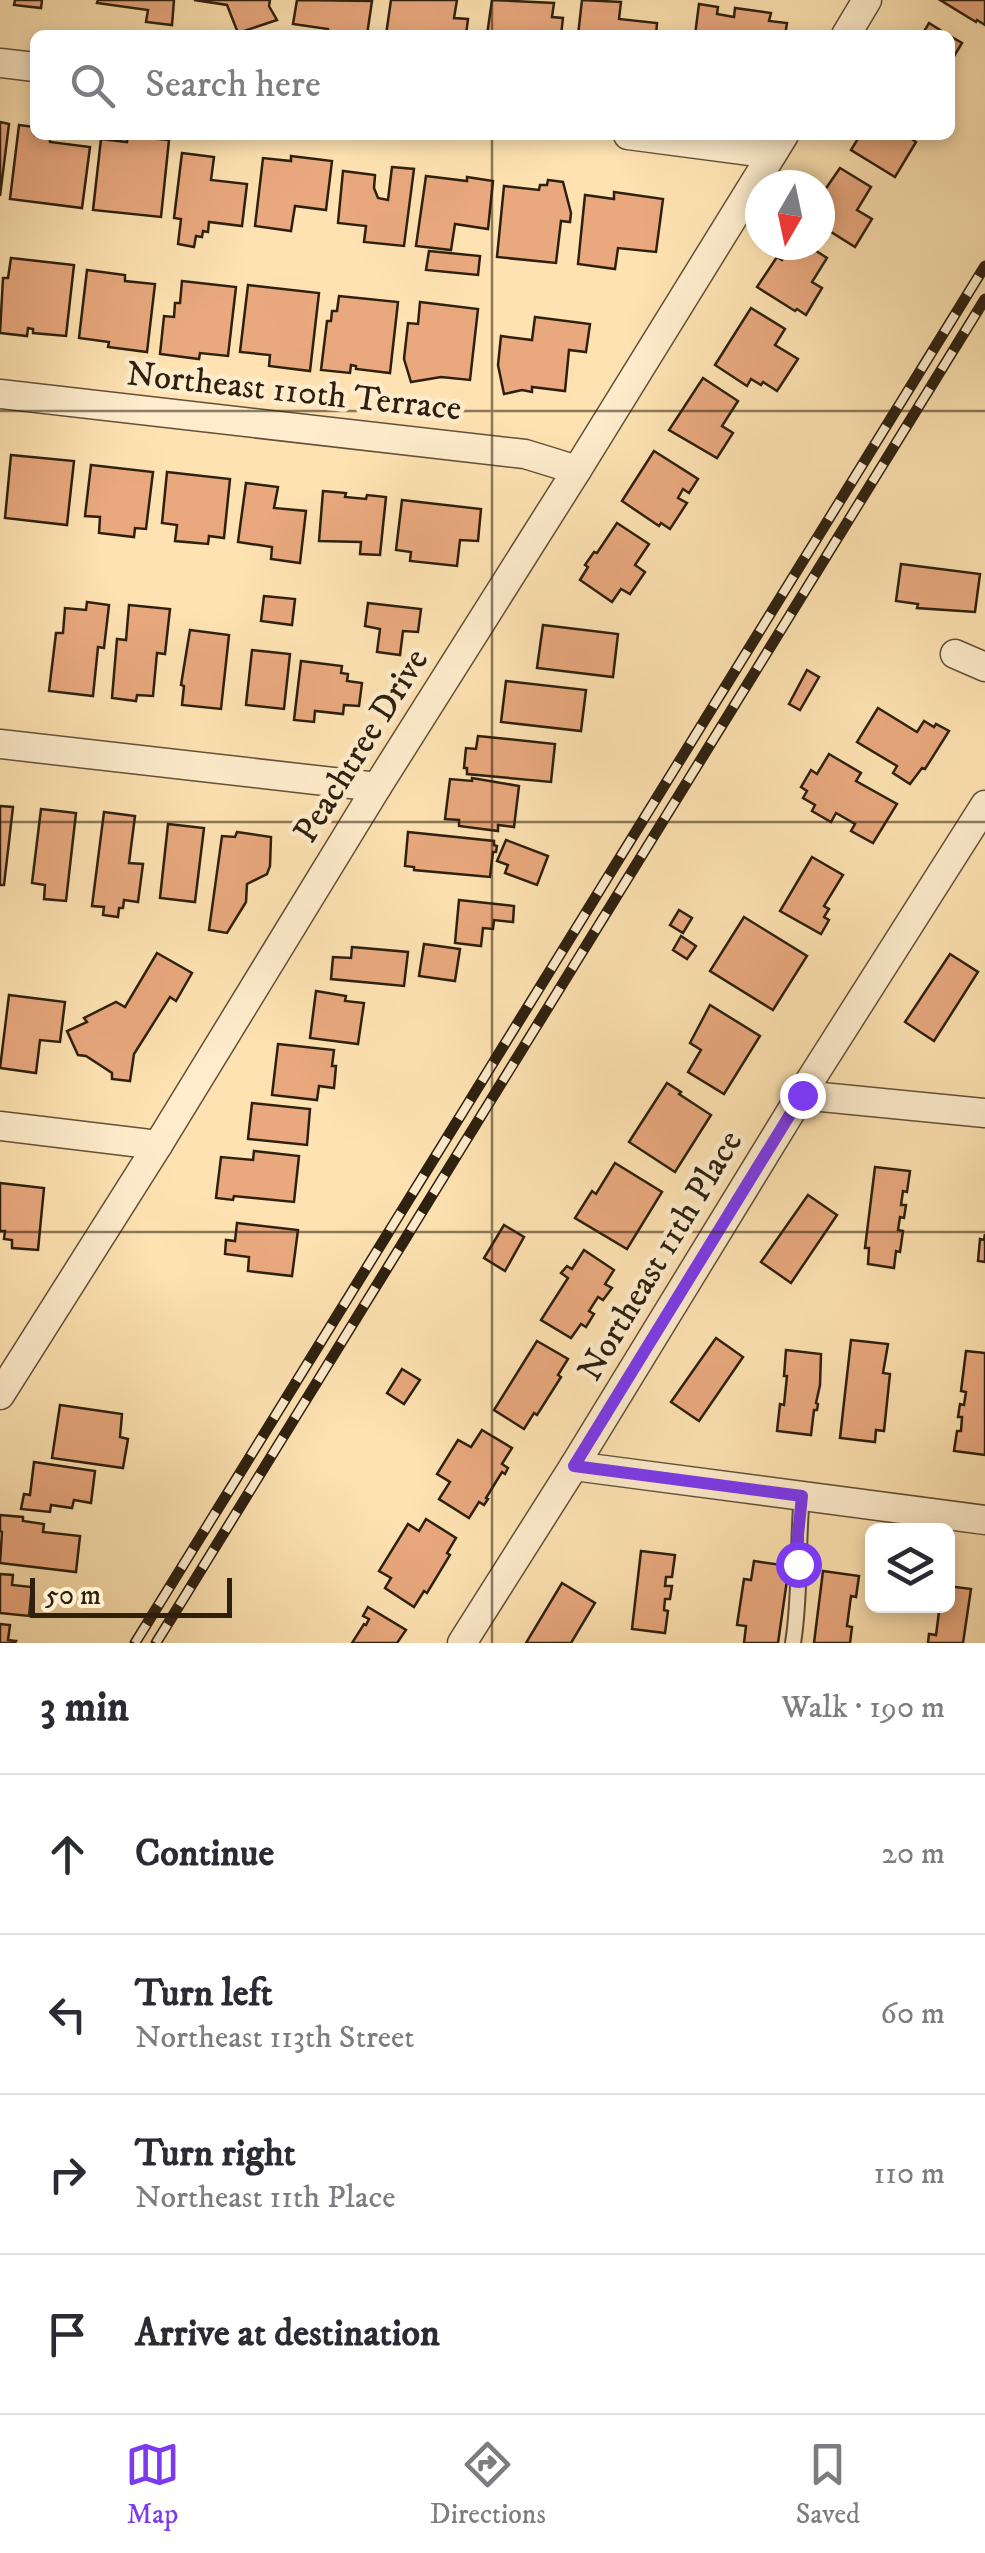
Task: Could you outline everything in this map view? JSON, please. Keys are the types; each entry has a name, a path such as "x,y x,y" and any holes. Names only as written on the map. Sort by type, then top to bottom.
{"street":[{"path":"849,30 868,0"},
{"path":"0,62 30,66"},
{"path":"711,140 778,144"},
{"name":"Peachtree Drive","path":"0,1394 778,144"},
{"name":"Northeast 110th Terrace","path":"0,394 525,454 577,470"},
{"path":"955,654 985,666"},
{"path":"0,744 377,787"},
{"name":"Northeast 11th Place","path":"462,1643 985,805"},
{"path":"802,1095 985,1113"},
{"path":"0,1126 158,1145"},
{"path":"574,1466 985,1520"}],"lane":[{"path":"793,1643 802,1496"}],"building":[{"path":"15,0 42,0 41,8 14,5"},
{"path":"174,0 172,25 146,22 148,10 97,3"},
{"path":"194,0 270,0 277,20 237,30 227,5"},
{"path":"297,0 372,1 368,30 328,30 293,24"},
{"path":"391,0 457,0 454,18 468,19 467,30 387,30"},
{"path":"492,0 554,3 552,17 563,18 562,30 488,30"},
{"path":"582,0 621,2 619,19 657,23 656,30 579,30"},
{"path":"940,0 985,0 985,25 976,22"},
{"path":"699,4 718,7 717,14 734,17 735,8 771,13 769,21 787,23 786,30 696,30"},
{"path":"0,122 9,124 0,196"},
{"path":"19,125 30,126 30,140 90,147 82,208 10,199"},
{"path":"101,140 169,140 161,217 93,210"},
{"path":"857,140 916,142 895,177 851,150"},
{"path":"182,153 214,157 211,180 247,184 242,226 209,222 208,232 196,236 194,247 178,244 181,219 174,218"},
{"path":"291,156 332,161 326,210 295,206 291,231 255,226 263,158 291,161"},
{"path":"392,167 414,169 404,246 364,242 366,226 338,223 343,171 375,175 378,198 388,200"},
{"path":"840,168 871,187 857,210 872,219 855,247 835,234 835,175"},
{"path":"426,176 493,181 488,229 455,224 451,250 416,246"},
{"path":"548,180 563,182 571,213 570,222 561,221 556,263 497,257 504,186 539,190"},
{"path":"614,192 663,199 656,252 618,248 615,269 578,264 585,195 614,199"},
{"path":"429,251 480,256 478,275 426,270"},
{"path":"11,258 74,265 66,336 33,333 28,328 27,336 0,333 3,278 8,278"},
{"path":"775,260 826,260 812,282 822,288 806,315 757,287"},
{"path":"87,270 125,275 125,281 155,284 147,352 79,338"},
{"path":"182,281 236,287 228,356 200,353 199,359 160,354 164,316 174,317"},
{"path":"248,285 319,293 310,371 269,366 270,355 240,352"},
{"path":"339,296 398,302 390,373 351,365 350,373 321,370 327,321 331,321 332,311 337,311"},
{"path":"420,302 478,309 470,380 441,377 411,382 404,359 408,323 418,324"},
{"path":"751,308 785,329 775,345 798,359 777,391 751,379 747,386 715,365"},
{"path":"535,317 590,324 586,352 569,350 565,391 532,387 532,392 504,394 498,365 501,336 532,340"},
{"path":"703,378 738,401 722,426 733,433 717,458 669,430"},
{"path":"654,451 698,479 689,493 683,489 678,498 687,503 670,529 622,501"},
{"path":"11,455 74,461 67,525 5,518"},
{"path":"91,465 153,472 146,529 135,528 134,537 99,533 100,517 85,516"},
{"path":"167,472 230,479 224,538 209,536 208,544 175,541 177,525 162,523"},
{"path":"246,483 278,487 274,508 306,511 300,563 271,559 272,547 238,542"},
{"path":"323,491 366,499 367,495 386,497 380,555 360,554 361,542 319,541"},
{"path":"402,500 481,509 478,541 460,540 457,566 410,561 411,552 396,550"},
{"path":"617,523 649,544 635,565 645,572 630,594 621,589 612,602 580,580 588,567 585,565"},
{"path":"901,564 980,574 975,612 917,608 918,604 896,601"},
{"path":"264,596 295,599 292,625 261,621"},
{"path":"87,602 109,605 104,648 98,647 93,696 49,691 56,633 63,633 65,608 86,610"},
{"path":"368,603 421,609 418,632 403,631 400,655 377,652 380,629 365,626"},
{"path":"129,605 170,609 165,654 157,653 153,696 137,695 136,701 112,698 117,639 126,640"},
{"path":"543,625 618,634 613,677 537,668"},
{"path":"190,630 229,635 221,709 182,705 181,685"},
{"path":"252,650 290,654 284,709 246,705"},
{"path":"301,661 342,666 341,673 348,674 347,681 362,683 359,706 344,705 343,714 315,711 314,722 294,720"},
{"path":"807,670 819,677 800,710 789,704"},
{"path":"506,681 586,690 581,731 501,722"},
{"path":"878,708 917,732 924,721 949,731 925,769 910,784 893,773 897,766 857,742"},
{"path":"478,736 555,744 551,782 467,774 466,748 476,749"},
{"path":"829,754 861,773 856,781 897,804 873,843 851,831 855,824 836,813 831,822 812,811 815,805 803,798 807,791 801,787 811,770 817,774"},
{"path":"472,778 519,786 514,827 498,825 498,831 459,826 459,820 445,819 450,779"},
{"path":"0,806 13,807 4,885 0,885"},
{"path":"41,809 76,813 66,901 44,899 45,885 32,883"},
{"path":"104,812 135,816 129,863 143,864 138,902 124,900 118,917 103,915 104,907 92,906"},
{"path":"168,824 204,828 195,902 160,898"},
{"path":"237,832 271,837 270,866 267,874 247,884 246,902 227,933 209,930 222,836 235,837"},
{"path":"408,832 494,841 497,846 490,877 405,866"},
{"path":"506,840 548,856 537,885 505,873 508,865 497,861"},
{"path":"812,857 843,875 824,906 829,909 824,917 829,920 821,934 780,911"},
{"path":"459,900 514,906 513,922 494,920 493,929 483,928 481,946 455,943"},
{"path":"679,910 692,918 683,933 670,925"},
{"path":"744,917 807,956 773,1010 710,971"},
{"path":"681,936 696,946 687,959 673,950"},
{"path":"424,944 460,949 455,981 419,976"},
{"path":"352,947 408,952 404,986 331,979 333,957 351,958"},
{"path":"157,953 192,973 176,1001 170,997 134,1054 130,1081 112,1079 112,1073 78,1055 67,1031 116,1002 125,1007"},
{"path":"950,954 978,972 934,1041 905,1022"},
{"path":"316,991 364,1003 358,1044 310,1038"},
{"path":"9,995 65,1002 60,1042 40,1040 36,1073 0,1068"},
{"path":"710,1005 760,1036 724,1094 688,1072 701,1050 690,1043"},
{"path":"278,1044 334,1050 334,1088 319,1086 317,1100 272,1095"},
{"path":"667,1083 711,1115 675,1172 629,1142"},
{"path":"252,1103 310,1109 307,1145 248,1139"},
{"path":"254,1151 299,1156 294,1202 216,1198 221,1157 253,1160"},
{"path":"615,1163 662,1192 627,1249 575,1218"},
{"path":"875,1167 910,1171 907,1192 903,1191 901,1205 906,1205 898,1230 903,1231 894,1268 868,1264 869,1248 865,1248"},
{"path":"0,1183 44,1188 38,1250 12,1248 12,1240 4,1239 5,1231 0,1231"},
{"path":"808,1195 837,1215 791,1283 761,1262"},
{"path":"237,1223 298,1230 292,1276 248,1271 249,1257 225,1254 226,1240 235,1241"},
{"path":"504,1225 524,1237 505,1271 484,1258"},
{"path":"985,1234 985,1262 978,1261 980,1239 984,1240"},
{"path":"584,1250 614,1270 605,1284 612,1288 603,1300 598,1297 589,1311 594,1314 586,1327 581,1324 571,1338 541,1320 568,1278 561,1273 567,1266 572,1269"},
{"path":"716,1338 743,1357 699,1421 671,1402"},
{"path":"851,1340 888,1344 883,1373 890,1374 884,1431 876,1430 875,1442 840,1438"},
{"path":"537,1341 568,1359 558,1375 561,1377 524,1429 494,1410"},
{"path":"786,1350 821,1354 818,1404 811,1435 777,1431 780,1404 784,1405"},
{"path":"966,1351 985,1353 985,1455 954,1451 957,1431 961,1431 960,1404 964,1405 966,1392 961,1391"},
{"path":"402,1369 420,1380 404,1404 387,1393"},
{"path":"60,1405 122,1414 120,1437 128,1439 123,1468 52,1458"},
{"path":"482,1430 512,1448 502,1464 508,1468 505,1474 502,1472 484,1505 479,1502 469,1518 439,1499 450,1482 437,1474 458,1440 471,1447"},
{"path":"34,1462 95,1471 91,1503 74,1500 72,1508 51,1505 50,1512 21,1509 24,1494 30,1495"},
{"path":"0,1515 44,1524 43,1532 80,1536 76,1572 0,1563"},
{"path":"426,1519 456,1538 427,1593 424,1591 414,1607 385,1588 391,1578 379,1571 408,1524 419,1531"},
{"path":"641,1551 675,1555 672,1577 666,1577 665,1586 672,1586 670,1599 665,1599 665,1633 632,1629"},
{"path":"754,1561 789,1566 778,1643 744,1643 746,1626 737,1625 744,1579 751,1580"},
{"path":"823,1571 859,1576 856,1597 851,1596 847,1626 852,1627 850,1643 814,1643"},
{"path":"0,1574 13,1575 12,1585 32,1587 29,1616 0,1613"},
{"path":"562,1583 595,1603 571,1643 526,1643"},
{"path":"955,1587 971,1589 963,1643 928,1643 929,1634 936,1635 939,1613 955,1613"},
{"path":"368,1607 406,1630 397,1643 352,1643 369,1619 363,1616"},
{"path":"0,1624 10,1625 8,1640 15,1643 0,1643"}],"railway":[{"path":"135,1643 985,266"},
{"path":"156,1643 985,299"}],"route":[{"path":"798,1564 802,1496 574,1466 802,1095"}]}
